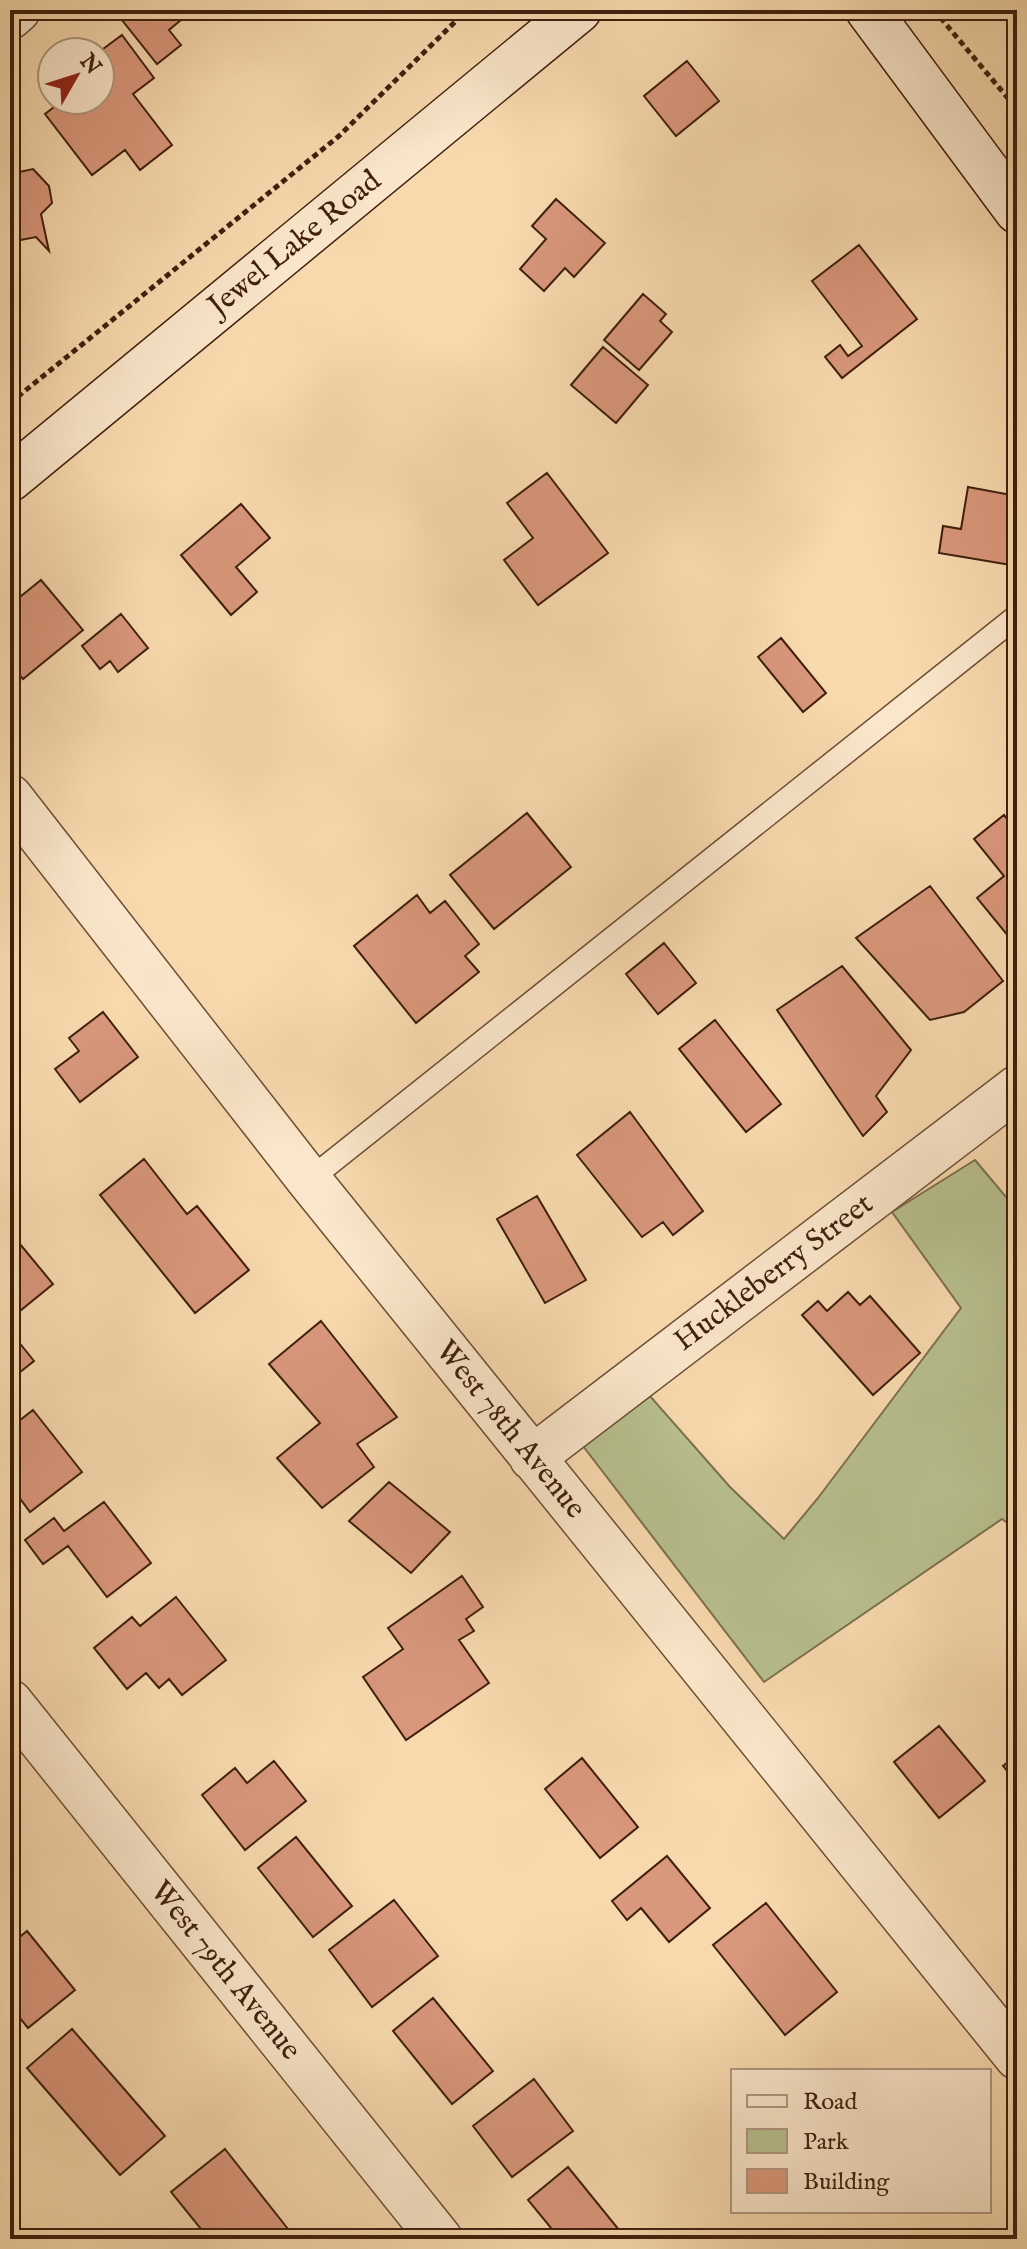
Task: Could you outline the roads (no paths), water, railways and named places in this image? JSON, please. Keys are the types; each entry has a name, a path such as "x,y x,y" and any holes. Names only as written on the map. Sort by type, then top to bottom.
{"street":[{"path":"10,17 18,10"},
{"name":"Jewel Lake Road","path":"10,479 579,10"},
{"path":"868,10 1017,211"},
{"name":"West 78th Avenue","path":"10,797 309,1180 1017,2057"},
{"name":"Huckleberry Street","path":"532,1458 1017,1088"},
{"name":"West 79th Avenue","path":"10,1702 440,2239"}],"lane":[{"path":"309,1180 1017,616"}]}
